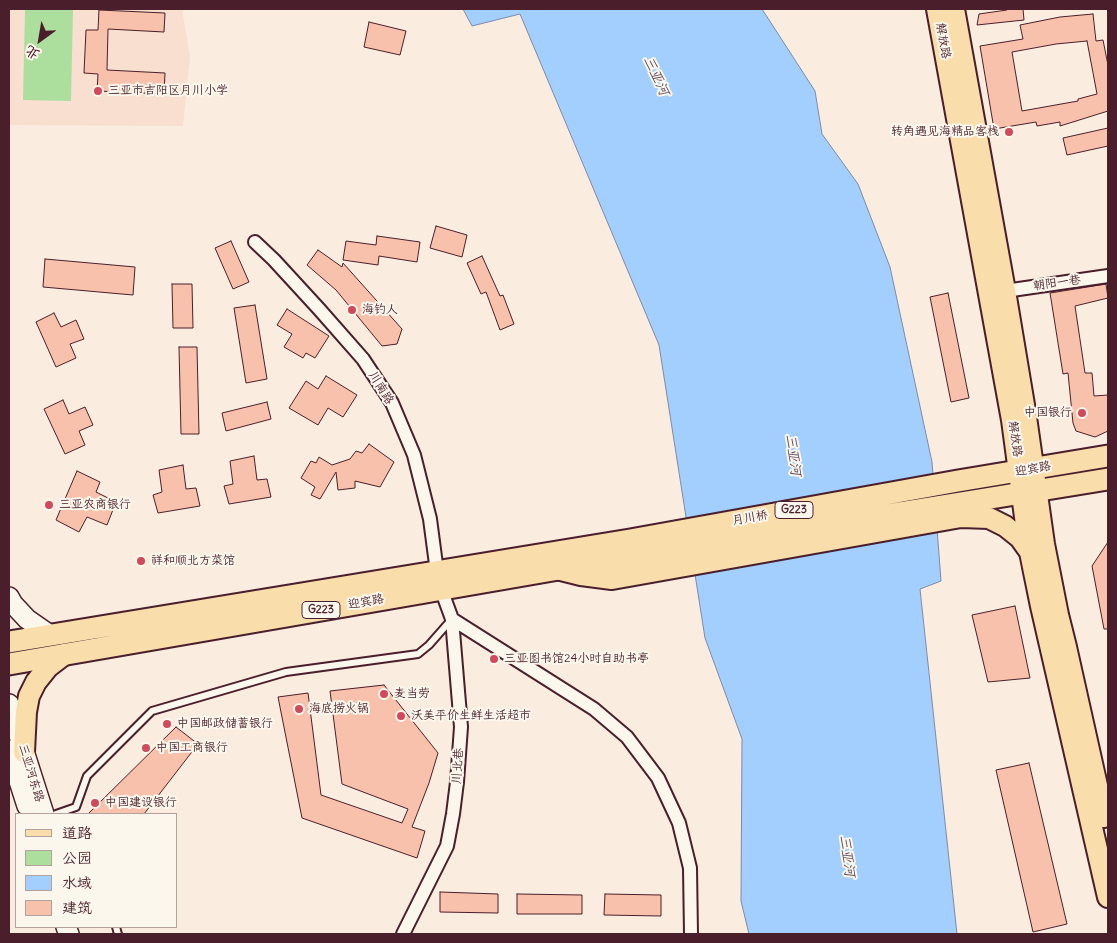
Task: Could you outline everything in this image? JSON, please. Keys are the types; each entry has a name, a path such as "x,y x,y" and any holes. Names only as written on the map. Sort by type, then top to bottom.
{"highway":[{"name":"迎宾路","path":"958,481 1108,456"},
{"name":"迎宾路","path":"960,510 1030,492 1108,479"},
{"name":"月川桥","path":"633,557 958,481"},
{"name":"月川桥","path":"633,557 960,510"},
{"name":"迎宾路","path":"9,642 439,580 633,557"},
{"name":"迎宾路","path":"9,664 439,580 556,569 633,557"}],"main road":[{"name":"解放路","path":"937,9 1012,420 1044,544 1108,836"},
{"name":"解放路","path":"954,9 1026,417 1026,470"},
{"name":"解放路","path":"1030,492 1030,552 1108,897"},
{"path":"960,510 989,518 1005,526 1020,538 1030,552"},
{"path":"9,597 27,619 50,636"},
{"path":"16,751 30,696 36,682 48,668 65,654"},
{"name":"三亚河东路","path":"9,704 16,751 30,813"},
{"name":"三亚河东路","path":"16,751 44,813"}],"street":[{"name":"川南路","path":"255,242 274,260 363,359 392,403 414,455 430,518 439,580"},
{"name":"朝阳一巷","path":"1005,291 1108,276"},
{"name":"川北巷","path":"404,934 447,846 457,782 461,727 452,619 439,580"},
{"path":"452,619 594,709 633,744 658,778 680,823 690,868 691,934"}],"lane":[{"path":"79,813 76,807 87,776 152,711 286,672 418,654 429,645 452,619"},
{"path":"59,813 76,807"}],"shaded area":[{"name":"三亚市吉阳区月川小学","path":"9,9 182,9 190,57 183,126 9,125"}],"green space":[{"path":"25,9 73,9 71,101 23,100"}],"water":[{"name":"三亚河","path":"463,9 762,9 815,91 822,134 858,184 890,267 932,462 941,581 920,589 957,934 749,934 741,901 742,739 705,638 659,345 520,14 472,26"}],"building":[{"path":"1006,9 1023,9 1024,20 977,25 979,14"},
{"path":"99,10 165,13 164,32 108,29 107,70 165,73 164,94 97,91 98,74 84,73 86,30 98,30"},
{"path":"1093,14 1096,41 1103,40 1108,65 1108,111 1060,126 1060,122 1037,126 1036,122 994,129 980,46 1023,39 1020,25 1060,17","holes":["1087,41 1097,94 1078,99 1078,101 1022,111 1012,52 1056,44"]},
{"path":"369,22 406,31 400,55 364,47"},
{"path":"1108,128 1108,146 1067,155 1063,138"},
{"path":"436,226 467,235 462,257 430,248"},
{"path":"377,236 420,242 417,262 379,256 378,265 343,260 346,241 376,245"},
{"path":"231,241 249,282 233,289 215,248"},
{"path":"318,250 342,267 343,263 402,329 397,344 382,346 336,290 307,265"},
{"path":"482,256 500,296 503,295 514,324 500,330 486,292 481,294 467,263"},
{"path":"45,259 135,267 133,295 43,287"},
{"path":"172,284 192,284 193,328 173,328"},
{"path":"1106,284 1108,298 1075,306 1085,373 1092,373 1094,396 1108,395 1108,431 1095,437 1076,431 1073,423 1068,373 1063,374 1050,293"},
{"path":"948,293 969,398 951,402 930,297"},
{"path":"255,305 267,379 246,383 234,308"},
{"path":"287,309 329,336 315,358 306,353 303,358 284,347 292,334 277,325"},
{"path":"54,313 61,327 76,320 84,339 70,344 76,358 56,367 36,322"},
{"path":"179,347 197,347 199,434 181,434"},
{"path":"326,376 357,395 343,417 328,408 318,425 289,408 306,381 318,389"},
{"path":"63,400 69,414 85,407 93,425 79,431 85,445 65,454 44,409"},
{"path":"267,402 271,419 226,431 222,413"},
{"path":"369,444 394,462 380,487 355,481 355,488 338,490 336,472 320,499 311,495 315,487 301,478 311,461 316,463 319,457 332,465 350,459 356,451 362,453"},
{"path":"254,456 257,480 267,479 271,497 229,504 224,486 233,484 230,461"},
{"path":"183,465 186,489 196,488 200,506 158,513 153,495 162,492 159,470"},
{"path":"77,471 100,482 96,492 116,502 107,525 87,517 79,532 56,520"},
{"path":"1108,542 1108,629 1104,629 1092,566"},
{"path":"1015,606 1030,678 988,682 972,615"},
{"path":"384,685 438,753 412,827 425,831 417,858 302,818 278,697 308,693 321,795 402,823 408,809 342,784 330,691"},
{"path":"176,727 198,744 145,813 89,813"},
{"path":"1029,763 1067,924 1033,932 996,770"},
{"path":"440,892 498,894 498,913 440,912"},
{"path":"517,894 582,895 582,914 517,914"},
{"path":"605,894 661,895 661,916 604,915"}],"place":[{"name":"三亚市吉阳区月川小学","path":"98,91"},
{"name":"转角遇见海精品客栈","path":"1009,132"},
{"name":"海钓人","path":"352,310"},
{"name":"中国银行","path":"1082,413"},
{"name":"三亚农商银行","path":"49,505"},
{"name":"祥和顺北方菜馆","path":"141,561"},
{"name":"三亚图书馆24小时自助书亭","path":"494,659"},
{"name":"麦当劳","path":"384,694"},
{"name":"海底捞火锅","path":"299,709"},
{"name":"沃美平价生鲜生活超市","path":"401,716"},
{"name":"中国邮政储蓄银行","path":"167,724"},
{"name":"中国工商银行","path":"146,748"},
{"name":"中国建设银行","path":"95,803"}]}
